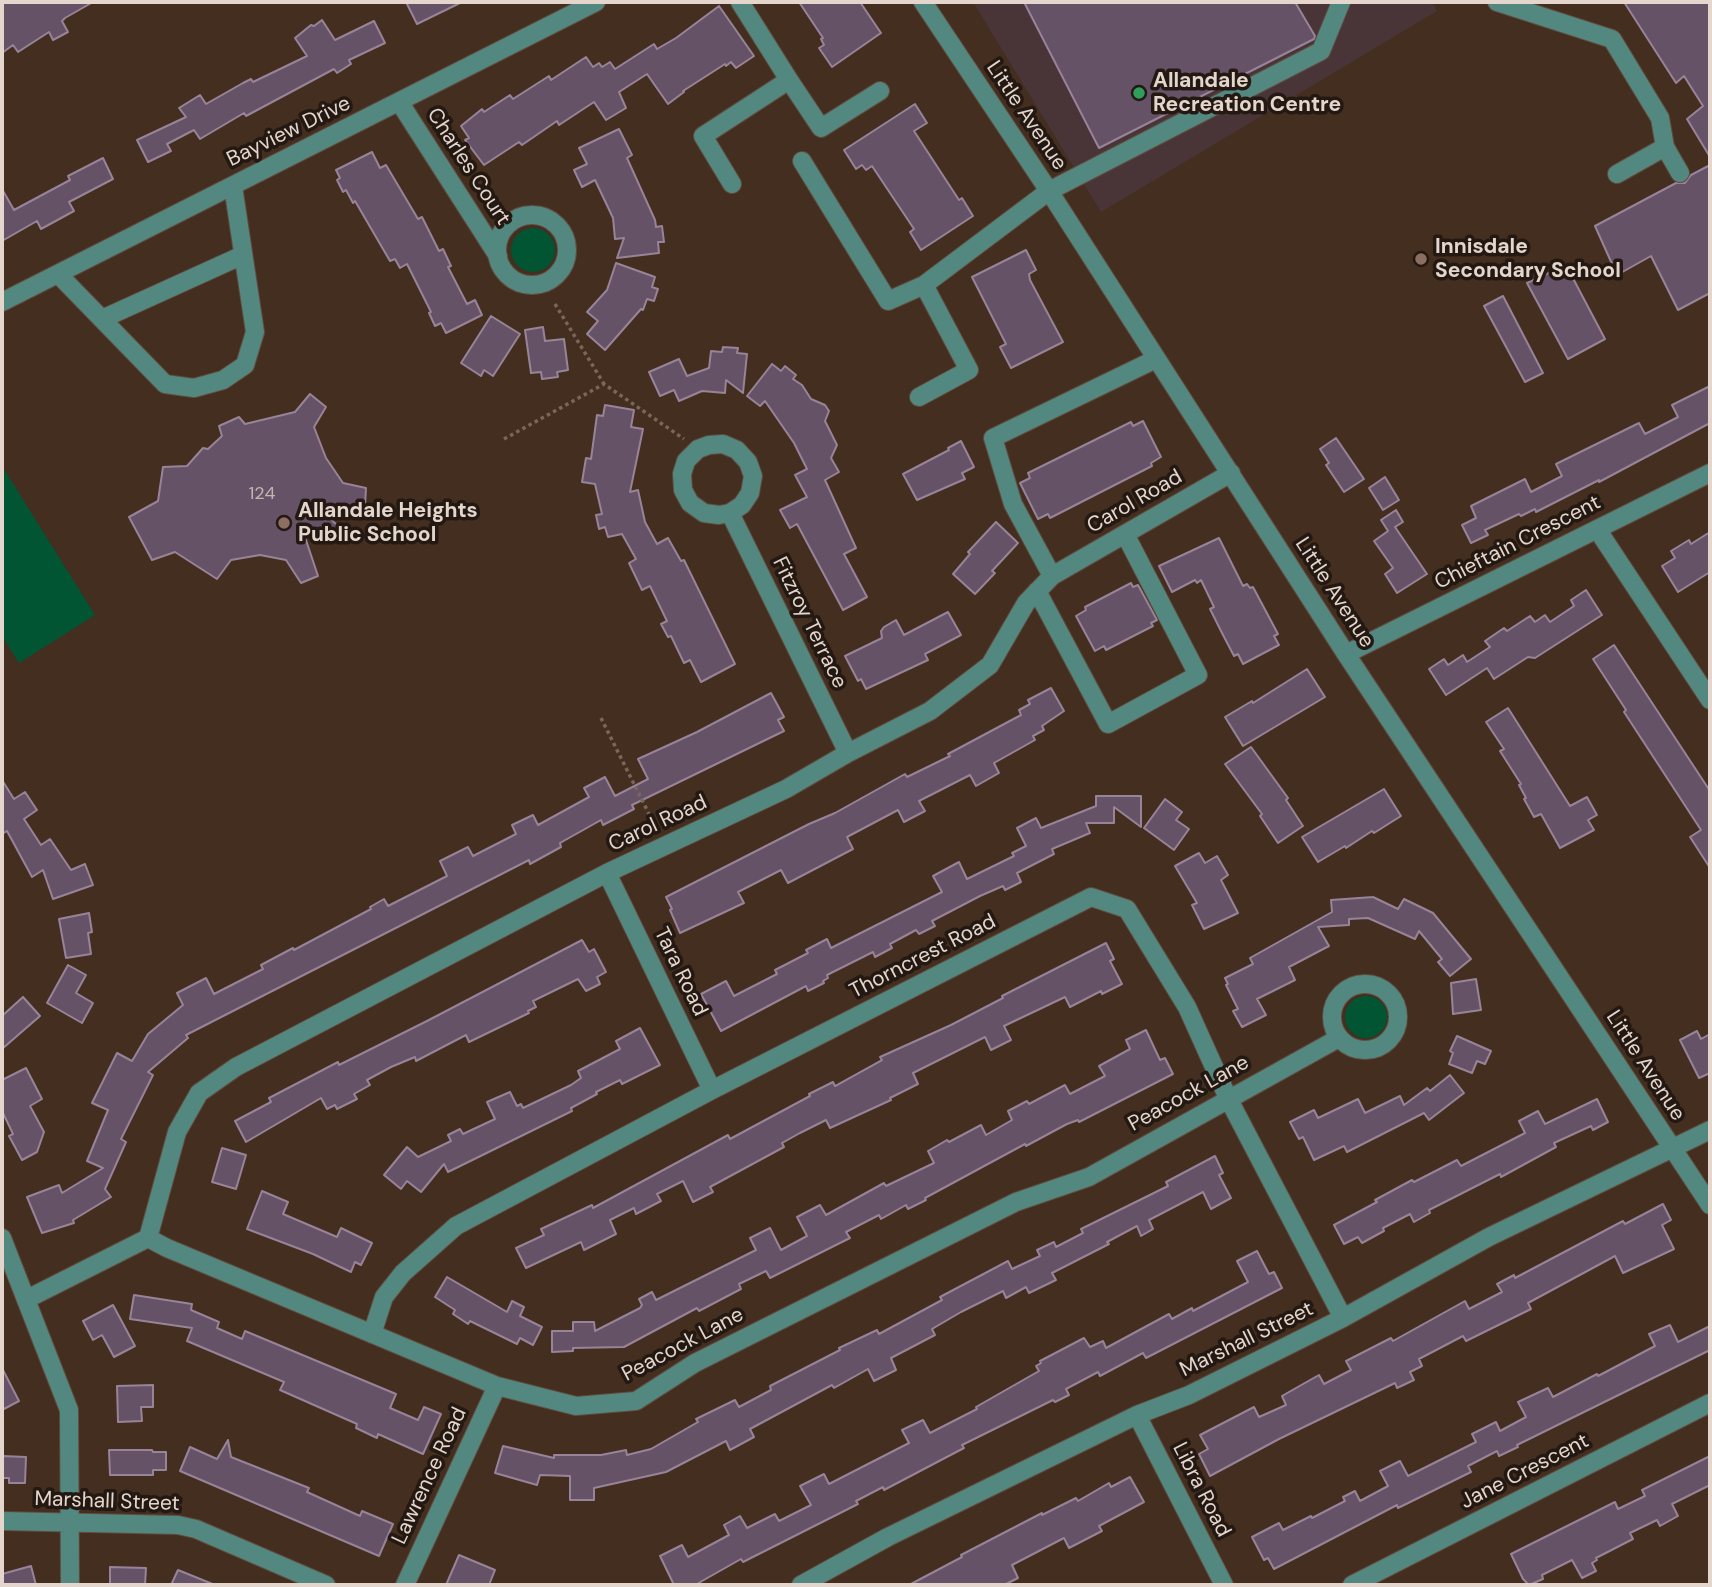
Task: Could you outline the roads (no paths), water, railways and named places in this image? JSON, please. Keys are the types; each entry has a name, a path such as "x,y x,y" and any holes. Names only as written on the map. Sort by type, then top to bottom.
{"street":[{"name":"Bayview Drive","path":"2,302 596,2"},
{"path":"740,2 821,128 880,91"},
{"name":"Little Avenue","path":"923,2 1049,191 1346,654 1710,1205"},
{"path":"802,161 888,301 924,285 1049,191 1321,51 1341,2"},
{"path":"1497,2 1612,39 1660,118 1665,147 1680,173"},
{"path":"732,184 703,136 789,80"},
{"name":"Charles Court","path":"400,103 509,276 519,283 541,284 561,271 568,250 560,228 551,220 529,215 509,224 502,233 498,256"},
{"path":"1617,174 1665,147"},
{"path":"58,274 165,384 194,388 223,380 245,365 255,332 233,186"},
{"path":"102,319 243,255"},
{"path":"919,397 969,370 924,285"},
{"path":"1052,576 1013,504 993,438 1156,359"},
{"path":"709,444 723,444 737,450 748,462 753,476 750,493 742,505 730,513 704,513 690,503 683,490 682,474 686,461 698,449 709,444"},
{"name":"Carol Road","path":"148,1238 177,1132 200,1093 236,1066 607,873 786,789 848,753 930,711 990,665 1026,603 1052,576 1231,473"},
{"name":"Chieftain Crescent","path":"1346,654 1710,473"},
{"name":"Fitzroy Terrace","path":"730,513 848,753"},
{"path":"1597,529 1710,700"},
{"path":"1037,591 1108,724 1198,676 1125,534"},
{"name":"Tara Road","path":"607,873 712,1090"},
{"name":"Thorncrest Road","path":"372,1334 384,1297 402,1273 456,1226 712,1090 1091,897 1127,909 1187,1007 1228,1098 1343,1318"},
{"name":"Peacock Lane","path":"148,1238 496,1386 576,1406 636,1401 695,1363 1016,1202 1089,1177 1339,1038"},
{"name":"Marshall Street","path":"801,1585 888,1537 1137,1415 1189,1395 1343,1318 1489,1237 1710,1130"},
{"path":"2,1238 69,1410 70,1585"},
{"path":"27,1299 148,1238"},
{"name":"Lawrence Road","path":"405,1585 496,1386"},
{"name":"Jane Crescent","path":"1359,1584 1710,1403"},
{"name":"Libra Road","path":"1137,1415 1224,1585"},
{"name":"Marshall Street","path":"2,1521 178,1524 326,1585"}],"place":[{"name":"Allandale Recreation Centre","path":"1139,93"},
{"name":"Innisdale Secondary School","path":"1421,259"},
{"name":"Allandale Heights Public School","path":"284,523"}]}
